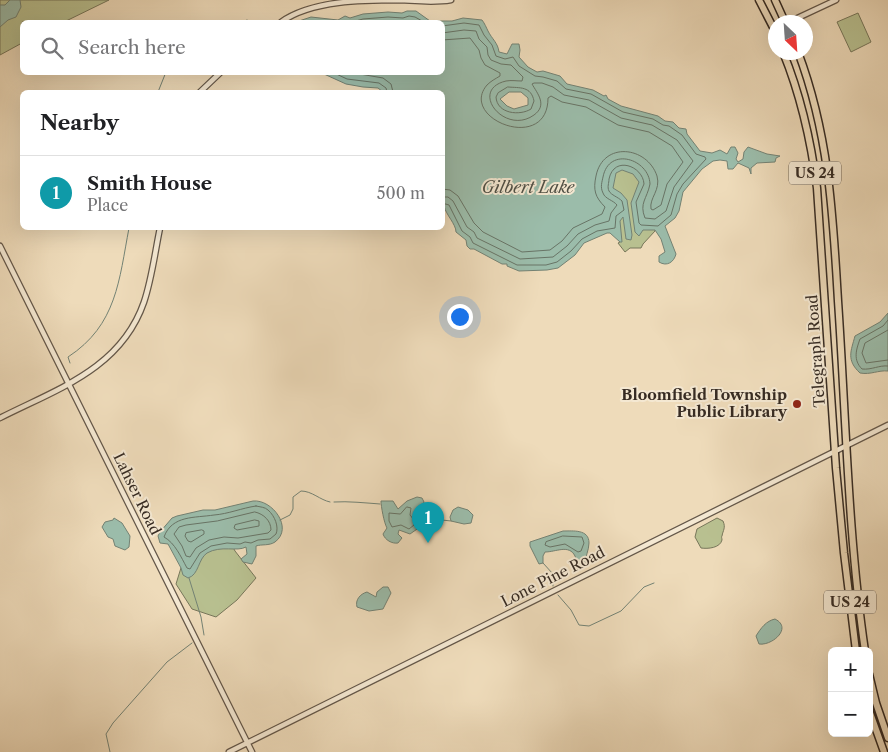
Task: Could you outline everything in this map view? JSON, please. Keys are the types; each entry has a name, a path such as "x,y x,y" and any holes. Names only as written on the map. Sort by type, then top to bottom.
{"highway":[{"path":"760,0 768,15"},
{"path":"774,0 782,15"},
{"name":"Telegraph Road","path":"787,60 808,134 820,215 835,451 842,535 856,647"},
{"name":"Telegraph Road","path":"801,60 821,130 829,176 855,555 865,647"},
{"path":"820,215 826,213 833,217"},
{"path":"828,340 835,345 839,344 841,340"},
{"path":"829,366 835,363 843,367"},
{"path":"842,535 848,538 854,535"},
{"path":"844,553 848,550 855,555"},
{"path":"873,691 888,738"},
{"path":"873,721 884,752"}],"street":[{"path":"285,20 304,10 327,5 376,0 427,2 451,0"},
{"path":"804,15 836,0"},
{"path":"202,90 218,75"},
{"path":"0,418 90,371 122,343 141,309 160,230"},
{"name":"Lahser Road","path":"0,246 252,752"},
{"name":"Lone Pine Road","path":"229,752 888,424"}],"shaded area":[{"path":"0,0 109,0 68,20 20,20 20,44 0,55"},
{"path":"858,13 871,42 851,52 837,22"},
{"path":"605,167 640,167 655,231 641,248 630,248 625,252 618,243 620,242"},
{"path":"717,518 723,521 724,525 721,543 713,547 701,548 695,537 697,529"},
{"path":"228,538 235,551 256,578 237,600 216,617 192,609 176,584 184,558"}],"water":[{"path":"10,0 20,0 21,7 16,17 8,20 0,27 0,5 5,5"},
{"name":"Gilbert Lake","path":"416,11 429,20 338,20 345,16 350,18 363,14"},
{"name":"Gilbert Lake","path":"311,17 338,20 302,20"},
{"name":"Gilbert Lake","path":"463,18 482,20 499,52 507,54 512,44 519,44 519,57 528,67 537,72 543,71 560,76 567,84 593,90 604,96 606,95 608,99 621,106 673,122 679,128 686,129 687,134 700,151 712,153 720,150 727,154 731,147 735,147 738,153 736,159 738,162 743,159 744,152 748,147 767,154 780,156 776,158 775,162 757,163 751,168 751,174 749,168 738,163 733,169 728,169 727,161 720,160 713,161 702,169 683,192 679,211 675,218 665,226 676,254 670,263 659,262 659,256 665,252 661,239 655,230 643,230 639,236 635,232 631,203 639,182 633,174 622,170 616,173 613,188 627,200 631,240 626,239 623,217 620,221 622,242 610,233 607,233 584,243 575,255 558,268 519,271 474,249 470,249 467,246 466,240 456,232 445,209 445,90 380,90 378,88 346,84 326,75 445,75 445,21","holes":["509,92 521,92 528,98 528,105 514,109 507,106 500,99"]},
{"path":"888,313 888,371 860,373 851,360 855,336 880,322"},
{"path":"417,497 422,498 424,502 421,509 415,513 416,515 424,516 420,518 420,527 410,534 399,530 398,534 402,538 398,543 389,541 383,534 387,528 381,501 393,501 398,509 407,501"},
{"path":"253,501 260,502 273,509 278,515 282,529 280,536 275,542 256,546 256,556 252,564 243,562 241,559 247,554 246,547 218,549 207,553 194,574 188,578 183,575 168,544 160,543 158,536 172,518"},
{"path":"458,507 468,510 473,515 471,523 464,524 451,521 450,517 453,510"},
{"path":"114,518 122,523 130,536 129,547 125,550 115,546 113,539 108,537 102,527 105,522"},
{"path":"563,531 580,532 588,538 589,543 585,564 582,565 577,562 572,552 566,549 545,552 543,563 539,564 530,546 530,542"},
{"path":"383,587 388,587 391,593 383,609 369,611 357,607 357,600 362,594 367,592 376,597 377,592"},
{"path":"775,619 782,627 779,636 770,642 759,644 756,636 766,623"}],"waterway":[{"path":"159,90 165,75"},
{"path":"70,363 68,357 97,331 106,316 118,283 129,230"},
{"path":"280,520 290,515 293,509 293,497 301,491 309,492 330,502"},
{"path":"334,502 380,504"},
{"path":"424,515 451,521"},
{"path":"543,563 553,574"},
{"path":"189,578 201,617 204,635"},
{"path":"553,578 553,586"},
{"path":"558,595 571,610 579,625 589,626 621,611 644,587 654,583"},
{"path":"110,752 106,734 113,723 167,662 192,643"}],"place":[{"name":"Bloomfield Township Public Library","path":"797,404"},
{"name":"Smith House","path":"428,543"}]}
